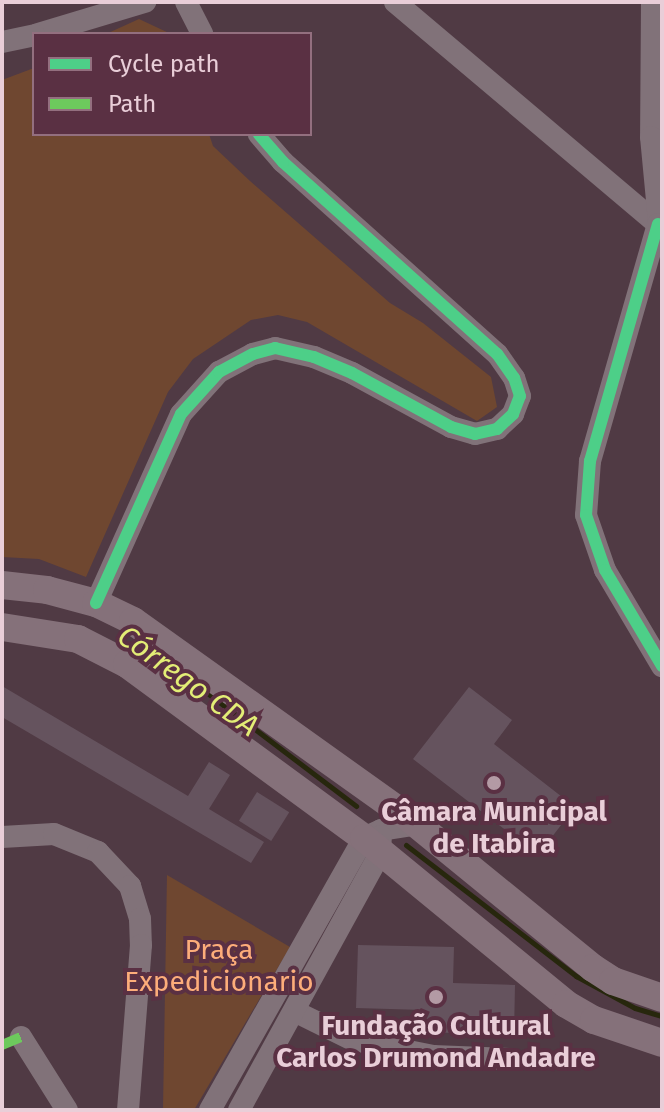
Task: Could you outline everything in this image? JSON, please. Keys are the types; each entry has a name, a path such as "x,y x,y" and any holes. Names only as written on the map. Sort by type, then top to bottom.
{"main road":[{"path":"2,585 47,590 96,603 133,621 417,824 593,968 613,981 662,998"},
{"path":"2,627 78,639 127,664 375,840 566,1004 594,1020 662,1043"}],"street":[{"path":"46,32 145,2"},
{"path":"186,2 201,32"},
{"path":"395,2 660,231"},
{"path":"652,2 651,137 660,231 590,461 586,515 605,570 662,666"},
{"path":"2,42 32,36"},
{"path":"96,603 181,414 219,372 253,354 275,348 314,357 352,373 451,427 475,434 497,429 513,414 520,396 514,378 497,354 283,162 261,136"},
{"path":"239,1110 294,1011 375,840 382,798"},
{"path":"210,1110 375,840 417,824"},
{"path":"2,837 54,834 98,852 130,886 140,919 141,945 128,1110"},
{"path":"294,1011 353,1040 433,1056 509,1059"},
{"path":"21,1037 67,1110"}],"green space":[{"path":"139,19 167,32 110,32"},
{"path":"32,69 32,136 210,136 213,146 250,181 390,303 423,323 491,377 497,407 477,421 307,322 278,315 251,320 193,359 168,392 86,577 39,559 2,557 2,80"},
{"name":"Praça Expedicionario","path":"167,875 290,947 194,1110 163,1110"}],"building":[{"path":"2,686 188,796 209,762 230,775 209,809 264,842 251,863 2,717"},
{"name":"Câmara Municipal de Itabira","path":"469,687 512,720 494,744 575,807 538,855 413,759"},
{"path":"257,792 289,812 271,841 239,821"},
{"name":"Fundação Cultural Carlos Drumond Andadre","path":"358,945 454,947 453,983 515,985 514,1035 423,1032 424,1010 356,1008"}],"waterway":[{"name":"Córrego CDA","path":"169,664 356,806"},
{"name":"Córrego CDA","path":"406,845 576,976 635,1008 662,1016"}],"marked path":[{"path":"2,1045 21,1037"}],"cycle path":[{"path":"96,603 181,414 219,372 253,354 275,348 314,357 352,373 451,427 475,434 497,429 513,414 520,396 514,378 497,354 283,162 261,136"},
{"path":"658,224 590,461 586,515 605,570 662,666"}],"place":[{"name":"Câmara Municipal de Itabira","path":"494,783"},
{"name":"Fundação Cultural Carlos Drumond Andadre","path":"436,997"}]}
